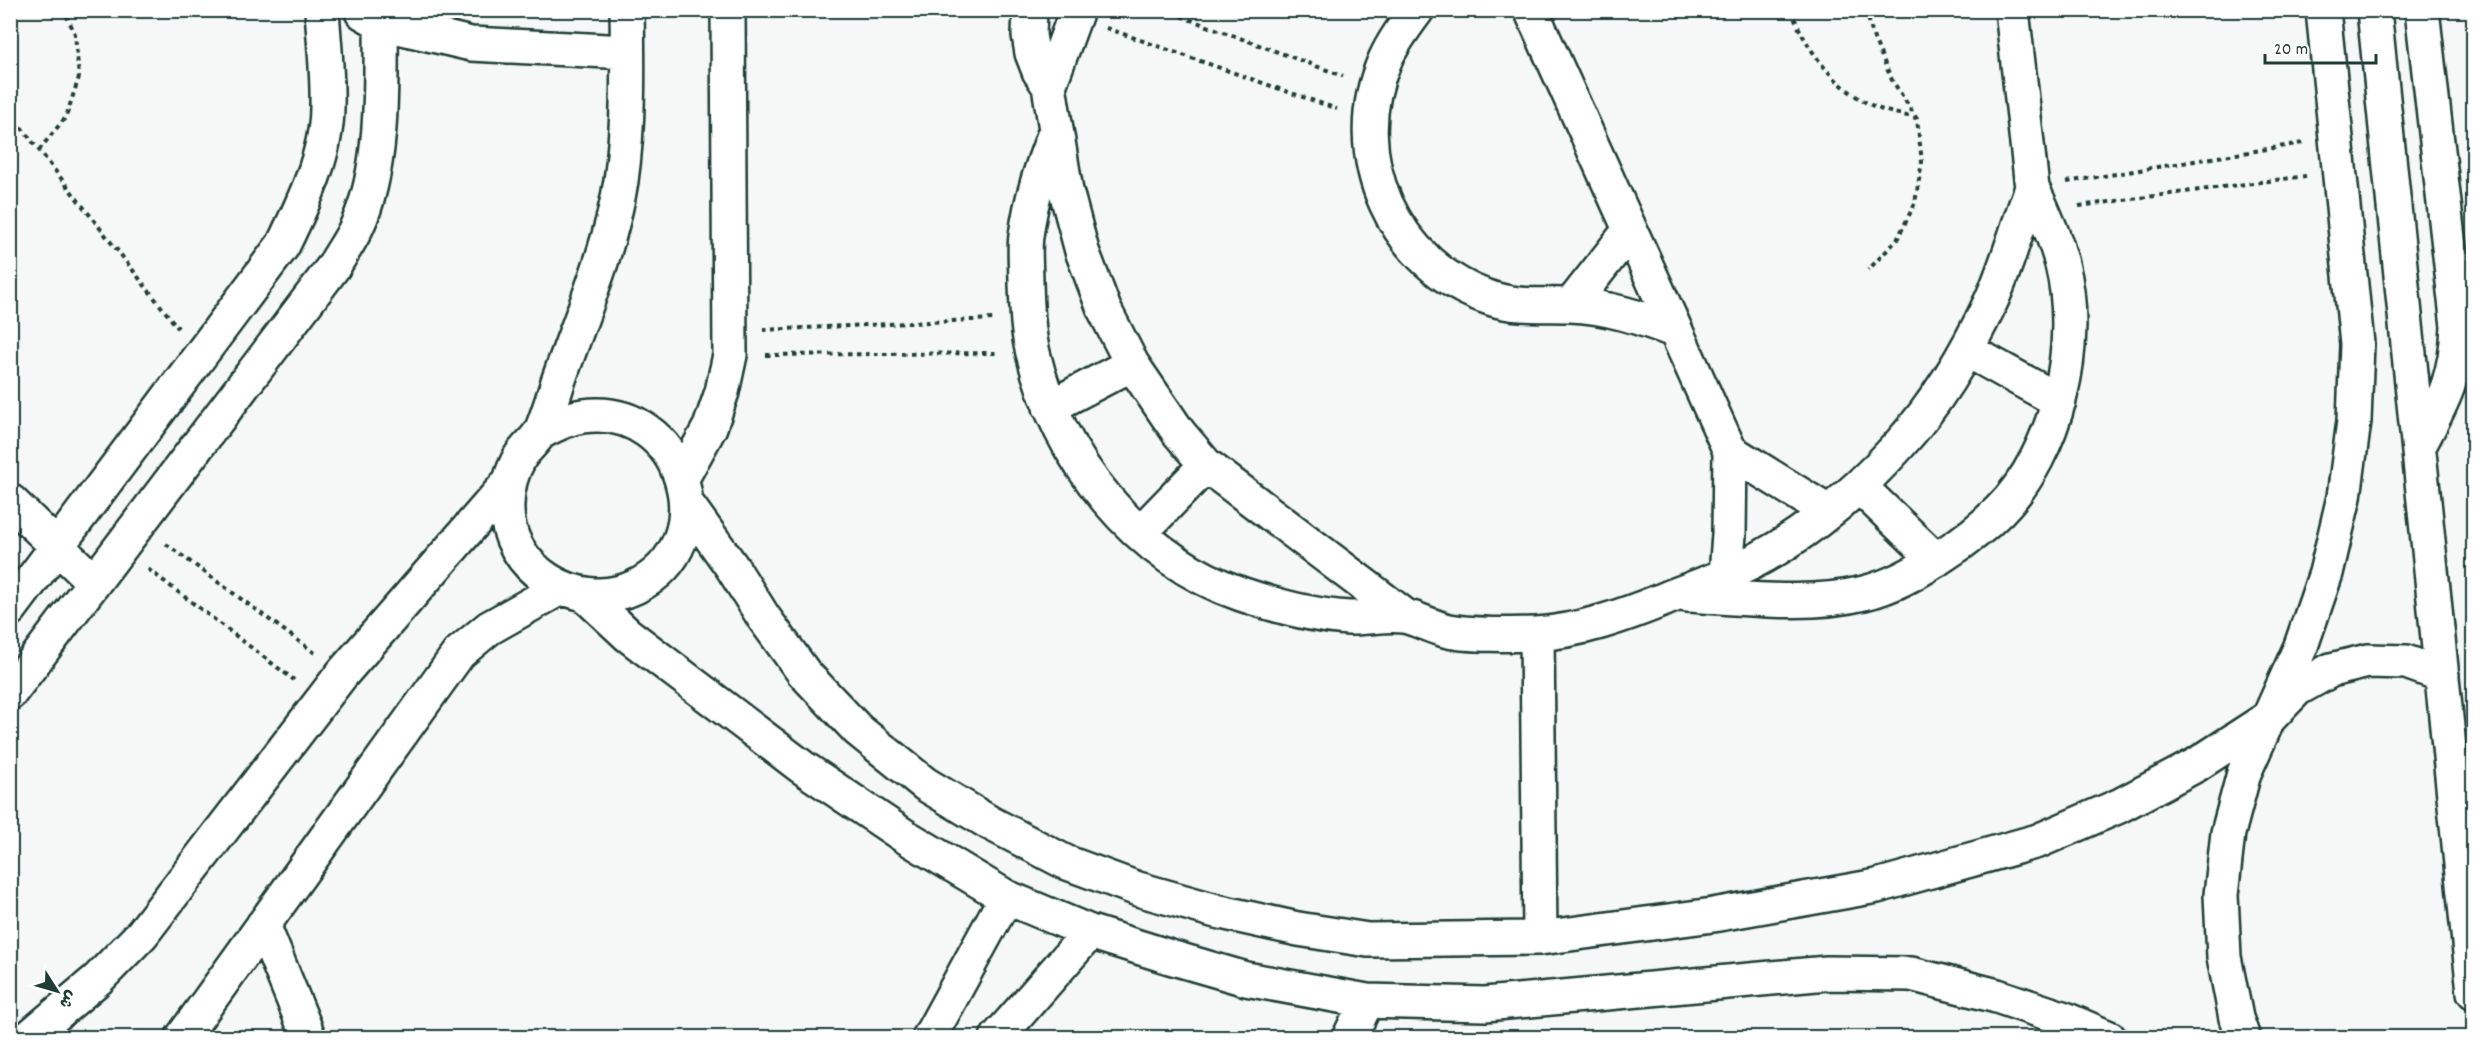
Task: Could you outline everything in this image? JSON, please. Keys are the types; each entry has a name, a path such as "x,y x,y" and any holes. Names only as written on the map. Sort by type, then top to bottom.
{"street":[{"path":"10,609 283,245 304,202 319,156 327,109 322,10"},
{"path":"627,10 628,99 618,193 602,262 541,432 520,458 510,481 506,506 510,532 521,555 538,574 572,591 802,768 903,836 1006,897 1090,933 1246,979 1367,1001 1485,1004 1827,973 1911,974 1997,996 2065,1019 2109,1038"},
{"path":"182,1038 459,653 489,628 572,591 610,594 635,587 656,572 673,553 683,529 684,491 722,392 730,344 728,10"},
{"path":"1030,10 1029,35 1032,53 1039,71 1049,86 1066,191 1082,251 1104,309 1132,364 1179,433 1206,465 1405,616 1452,632 1537,634 1608,621 1726,575 1774,550 1828,512 1859,486 1900,444 1936,399 1967,350 2038,199"},
{"path":"1418,10 1400,33 1385,59 1375,87 1370,121 1371,159 1382,197 1400,232 1426,261 1457,284 1493,299 1532,306 1570,305 1642,318 1676,331"},
{"path":"1676,594 1787,600 1826,599 1884,586 1936,560 1971,537 2001,510 2026,476 2041,449 2059,401 2067,356 2068,310 2062,264 2038,199 2012,10"},
{"path":"2244,1038 2236,1018 2224,957 2221,895 2228,833 2244,773 2301,646 2326,573 2344,497 2354,421 2357,344 2323,10"},
{"path":"2374,10 2474,992"},
{"path":"2420,444 2443,402 2454,372 2458,326 2422,10"},
{"path":"1531,11 1730,451 1730,534 1726,575"},
{"path":"1049,86 1076,14"},
{"path":"10,693 334,266 357,226 373,180 378,133 374,15 471,44 627,52"},
{"path":"1056,130 1035,184 1025,240 1027,317 1032,353 1050,407 1067,442 1088,475 1113,506 1140,533 1186,567 1248,596 1292,610 1348,618 1405,616"},
{"path":"1570,305 1630,230"},
{"path":"1967,350 2059,401"},
{"path":"1050,407 1132,364"},
{"path":"541,432 558,423 583,416 608,416 633,423 654,436 671,455 684,491 764,618 804,673 858,730 925,784 990,823 1065,862 1138,889 1205,908 1298,929 1368,940 1540,938 1713,915 1877,886 2038,841 2119,806 2196,765 2271,717 2297,689 2331,670 2368,661 2406,662 2442,675"},
{"path":"1730,451 1828,512"},
{"path":"1140,533 1206,465"},
{"path":"28,1038 98,979 142,934 342,674 510,481"},
{"path":"1859,486 1936,560"},
{"path":"10,501 94,582"},
{"path":"1537,634 1540,938"},
{"path":"929,1038 1006,897"},
{"path":"263,925 309,1038"},
{"path":"997,1038 1090,933"},
{"path":"1349,1038 1367,1001"}],"path":[{"path":"39,150 66,117 79,77 75,34 64,10"},
{"path":"1164,10 1375,87"},
{"path":"1791,10 1799,32 1820,63 1848,89 1879,108 1917,119"},
{"path":"1866,10 1874,39 1892,80 1917,119 1922,162 1915,203 1897,240 1868,270"},
{"path":"1076,14 1370,121"},
{"path":"10,113 201,357"},
{"path":"2038,199 2336,138"},
{"path":"2038,199 2340,172"},
{"path":"730,344 1027,317"},
{"path":"730,344 1032,353"},
{"path":"130,536 342,674"},
{"path":"130,536 321,701"}]}
